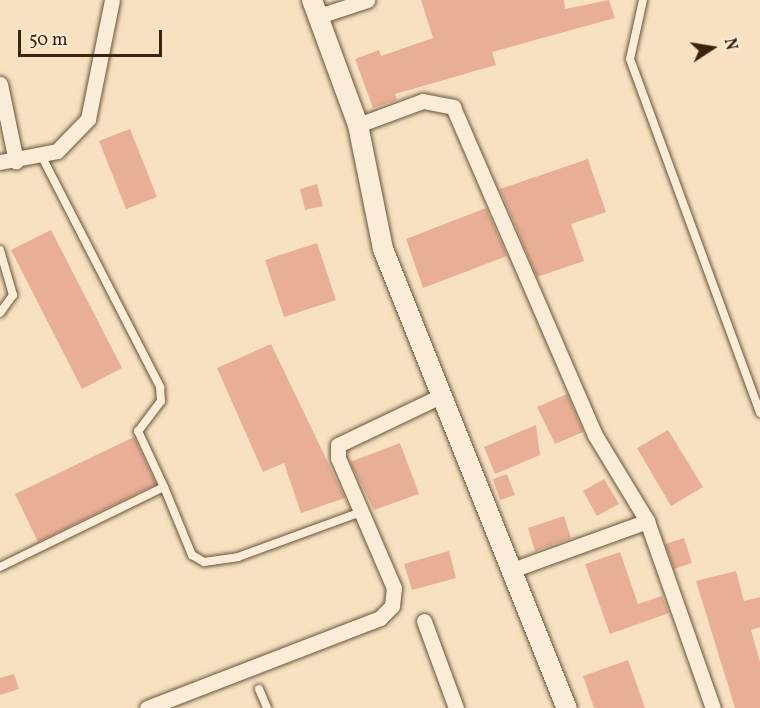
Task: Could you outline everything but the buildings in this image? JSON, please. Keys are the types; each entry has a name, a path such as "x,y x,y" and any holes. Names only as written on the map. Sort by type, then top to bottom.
{"street":[{"path":"0,162 42,157 57,152 88,119 112,0"},
{"path":"367,0 315,8 358,125 383,249 567,708"},
{"path":"0,84 16,161"},
{"path":"358,125 423,101 453,106 595,435 647,521 713,708"},
{"path":"147,708 380,618 392,606 394,588 338,458 338,445 443,395"},
{"path":"512,570 647,521"},
{"path":"424,621 456,708"}],"lane":[{"path":"644,0 630,59 760,413"},
{"path":"42,157 160,387 161,401 138,431 192,555 204,562 238,557 361,512"},
{"path":"0,250 13,295 0,313"},
{"path":"0,567 164,487"},
{"path":"259,689 267,708"}]}
